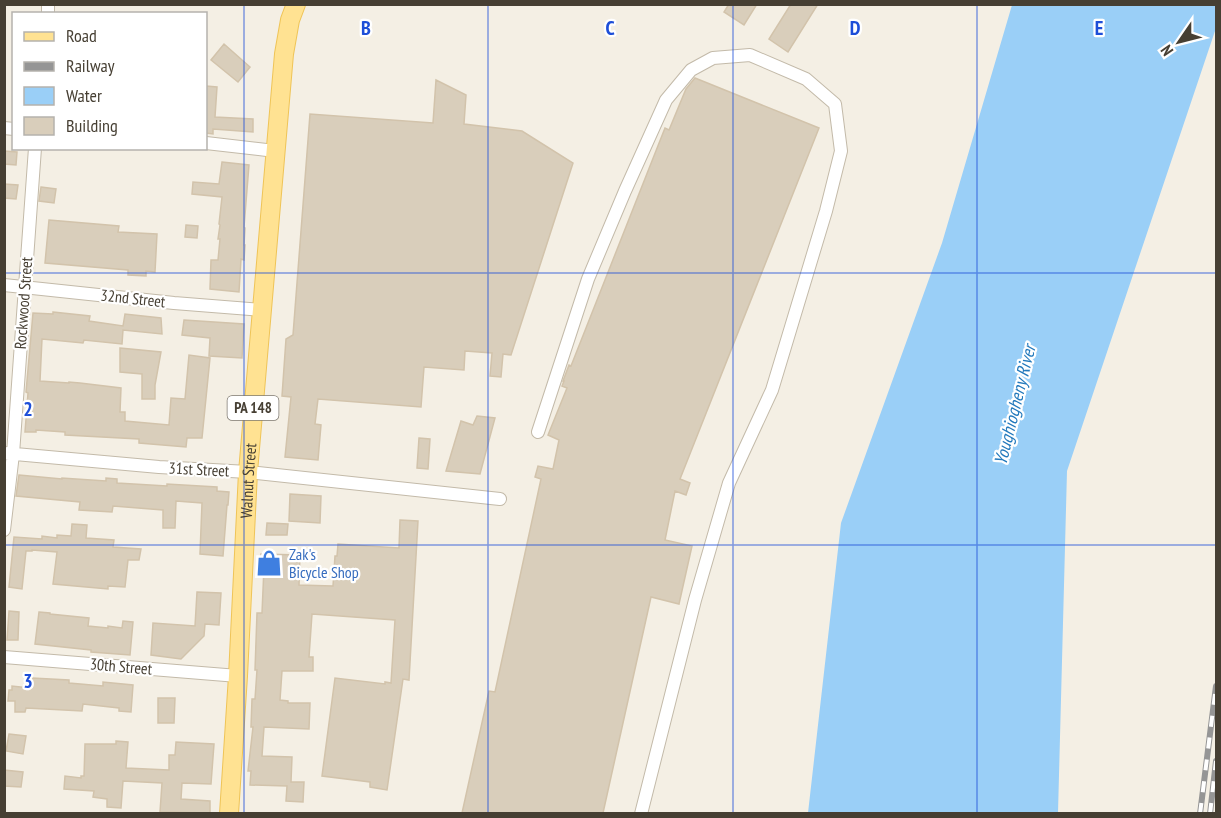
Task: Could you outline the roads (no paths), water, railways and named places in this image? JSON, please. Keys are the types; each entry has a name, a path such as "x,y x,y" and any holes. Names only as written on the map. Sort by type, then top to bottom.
{"main road":[{"name":"Walnut Street","path":"229,813 248,472 261,310 284,54 290,20 296,4"}],"street":[{"path":"538,432 588,279 666,100 691,70 713,58 750,55 806,79 835,104 841,151 826,211 771,390 729,483 695,600 641,813"},
{"path":"207,143 275,151"},
{"name":"Rockwood Street","path":"4,530 35,150"},
{"name":"32nd Street","path":"4,285 261,310"},
{"name":"31st Street","path":"9,454 248,472 500,499"},
{"name":"30th Street","path":"4,657 238,676"}],"water":[{"name":"Youghiogheny River","path":"1012,5 1216,5 1216,28 1067,471 1058,813 808,813 841,523 942,243"}],"railway":[{"path":"1200,814 1216,686"},
{"path":"1210,814 1216,761"}],"place":[{"name":"Zak's Bicycle Shop","path":"269,563"}]}
